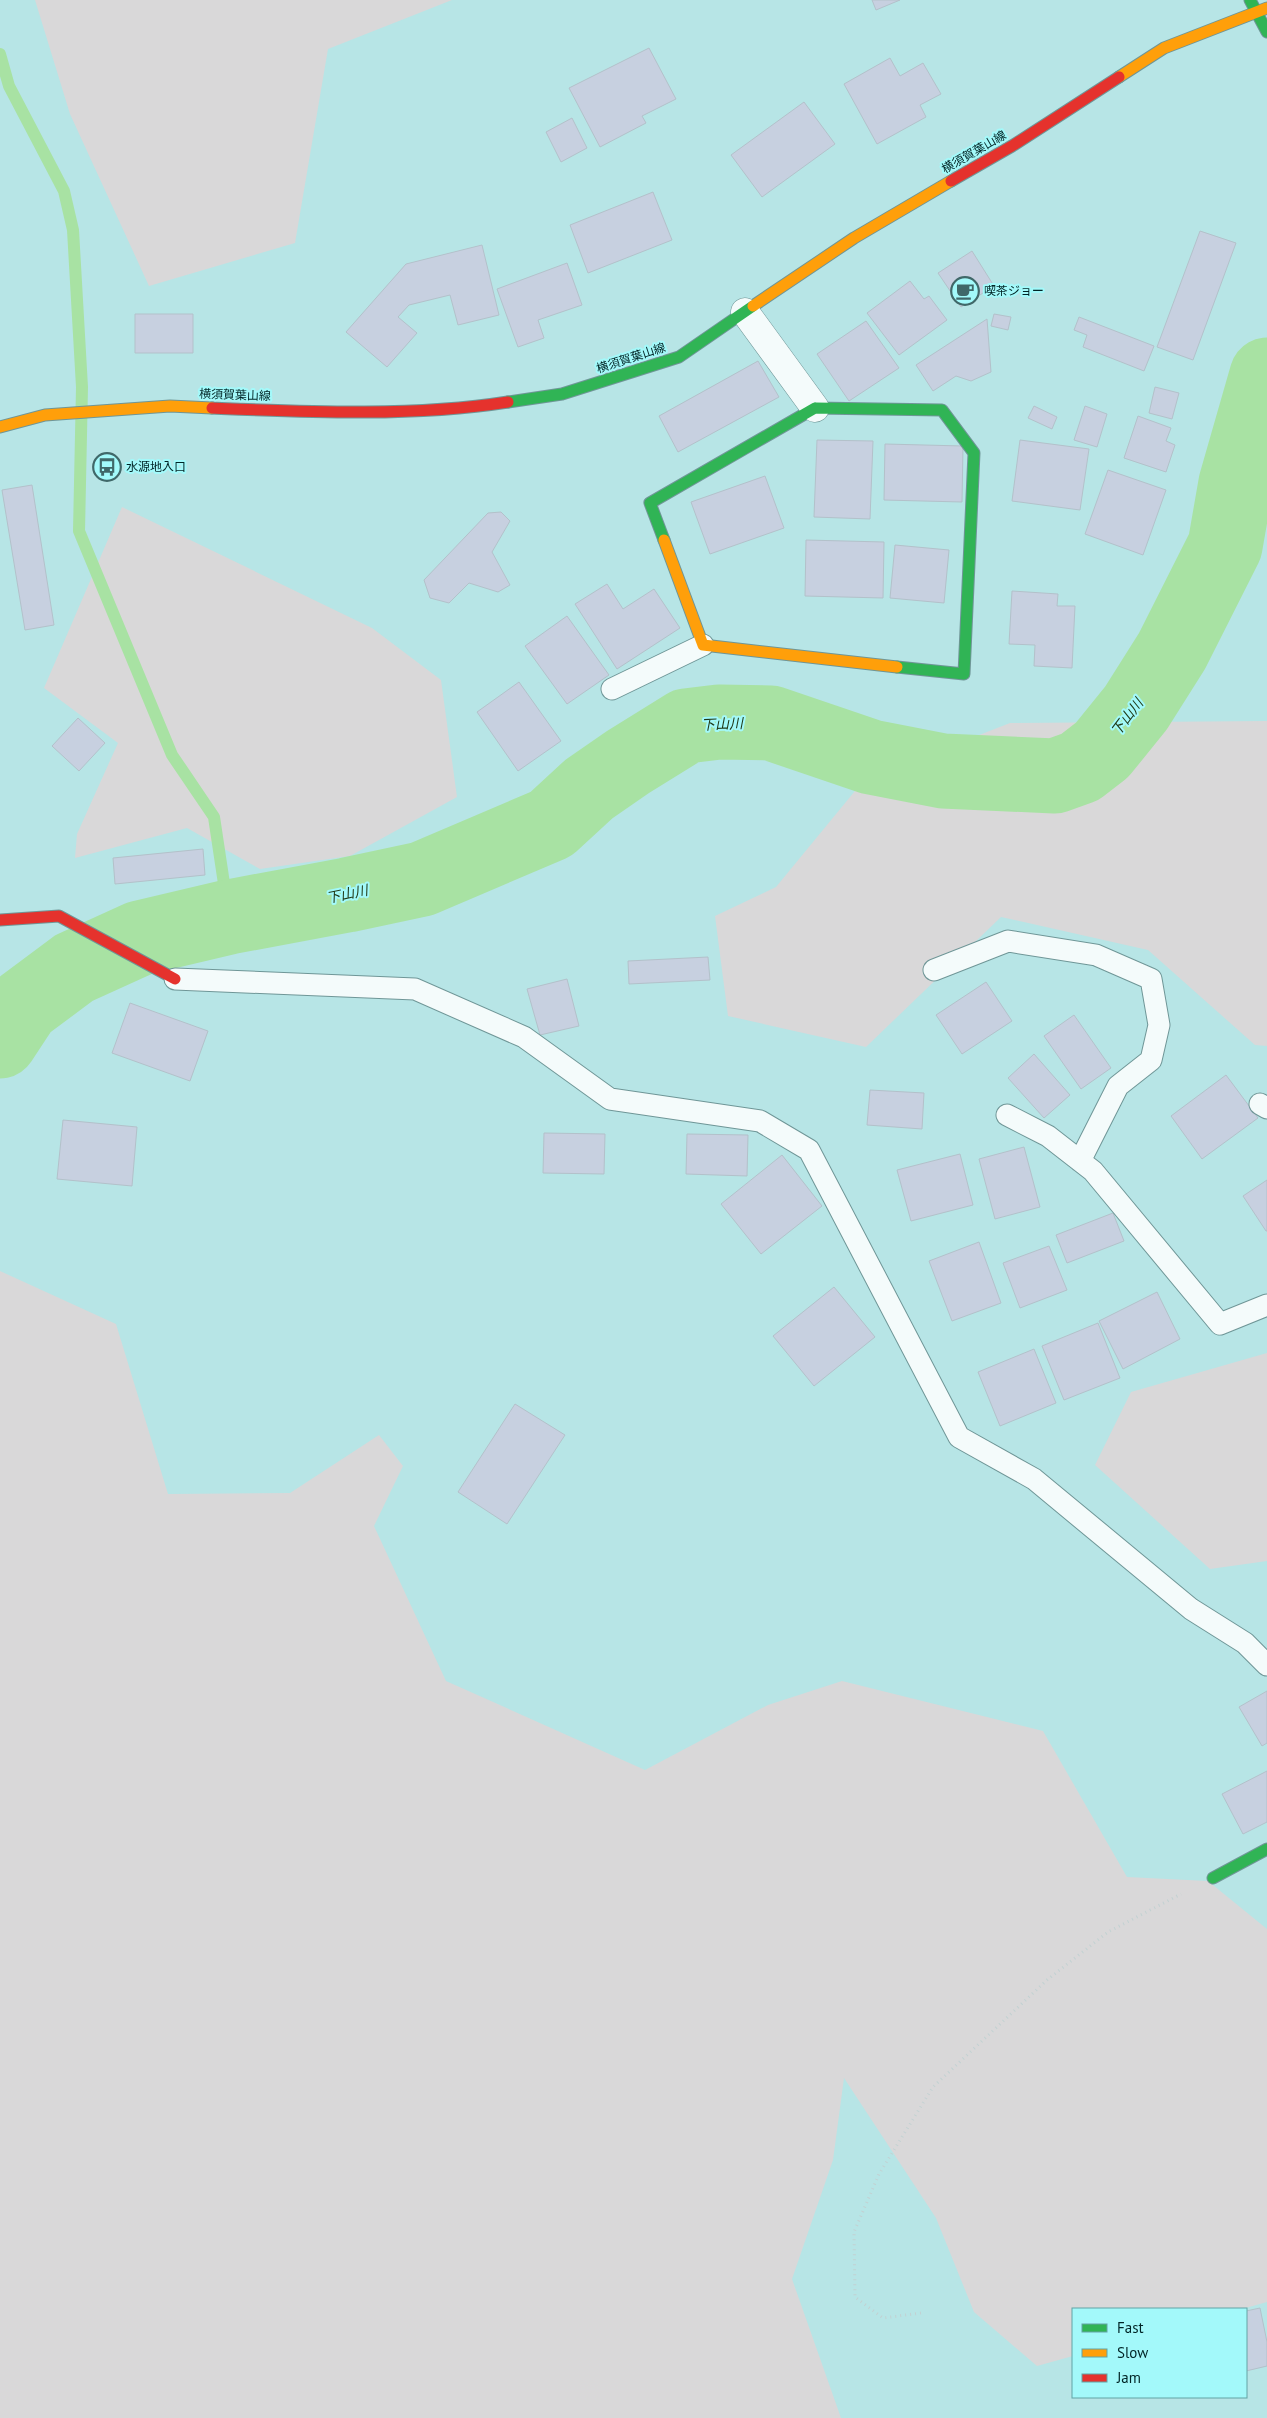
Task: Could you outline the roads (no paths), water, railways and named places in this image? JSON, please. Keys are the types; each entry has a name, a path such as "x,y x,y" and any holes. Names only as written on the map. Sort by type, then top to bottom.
{"main road":[{"path":"1250,0 1262,10 1267,32"},
{"name":"横須賀葉山線","path":"0,427 45,415 170,406 313,412 471,408 552,396 679,357 854,238 1012,146 1164,48 1262,10"},
{"path":"815,408 942,410 974,453 964,674 704,644 650,503 815,408"},
{"path":"0,920 35,916 58,916 176,979"},
{"path":"1213,1878 1267,1850"}],"street":[{"path":"746,312 815,408"}],"lane":[{"path":"612,689 704,644"},
{"path":"934,970 1008,941 1096,955 1151,979 1159,1025 1151,1060 1118,1086 1080,1161"},
{"path":"176,979 415,989 524,1037 610,1099 760,1121 809,1150 959,1437 1034,1479 1190,1609 1245,1643 1267,1665"},
{"path":"1007,1115 1048,1136 1093,1171 1220,1324 1267,1305"}],"waterway":[{"path":"0,54 9,86 64,191 73,230 82,387 79,531 172,755 214,817 229,917"},
{"name":"下山川","path":"0,1041 23,1006 74,968 140,938 229,917 422,879 551,824 589,789 686,726 719,722 771,723 871,757 943,771 1055,776 1080,767 1102,750 1136,708 1172,651 1225,546 1236,483 1267,375"}],"place":[{"name":"喫茶ジョー","path":"965,291"},
{"name":"水源地入口","path":"107,467"}]}
